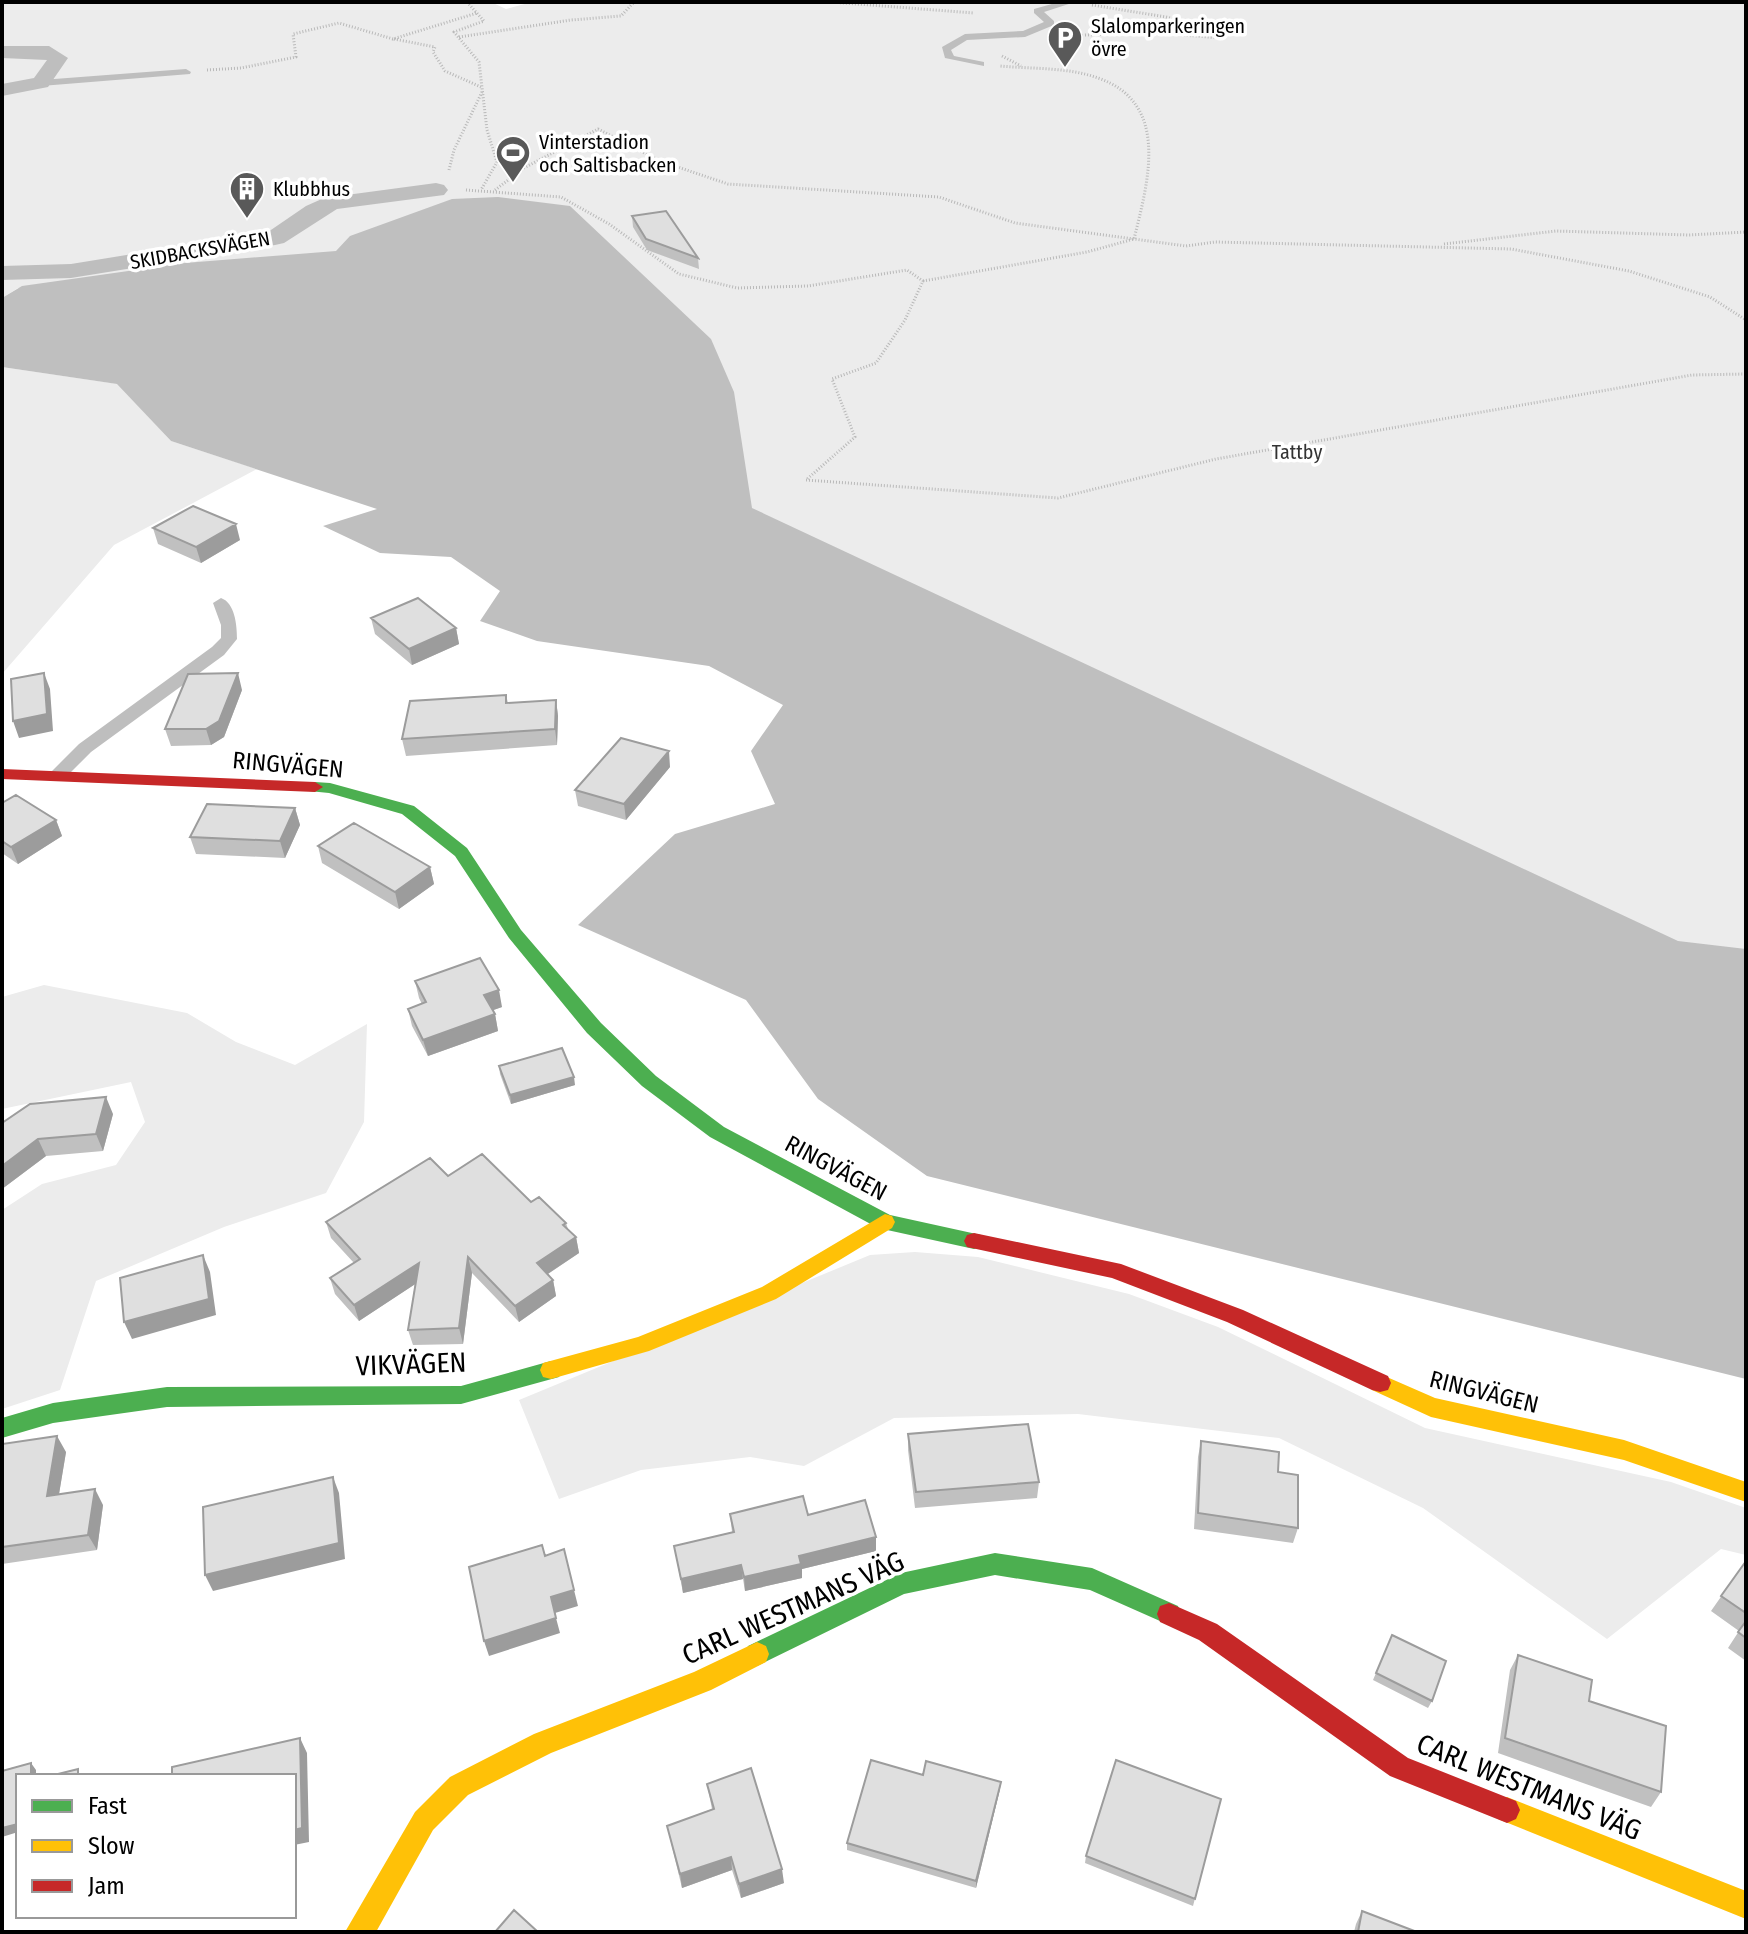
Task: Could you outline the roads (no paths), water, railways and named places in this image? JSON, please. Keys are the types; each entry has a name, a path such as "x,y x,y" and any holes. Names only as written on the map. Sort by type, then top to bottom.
{"street":[{"path":"2,52 49,52 58,58 41,83 2,90"},
{"name":"SKIDBACKSVÄGEN","path":"2,273 71,271 275,238 314,211 332,203 446,190"},
{"name":"RINGVÄGEN","path":"2,774 330,788 408,810 461,852 515,934 594,1028 649,1081 717,1132 885,1222 1114,1270 1235,1316 1431,1407 1624,1450 1746,1492"},
{"name":"VIKVÄGEN","path":"2,1428 53,1413 167,1397 461,1395 641,1345 670,1334 769,1293 885,1222"},
{"name":"CARL WESTMANS VÄG","path":"359,1932 374,1913 424,1821 459,1786 543,1743 702,1681 901,1584 995,1564 1092,1579 1208,1632 1399,1767 1746,1905"}],"lane":[{"path":"980,64 950,58 946,49 965,37 1025,34 1051,23 1037,11 1070,2"},
{"path":"41,83 186,72"},
{"path":"56,777 85,748 218,651 229,639 229,625 221,603"}],"place":[{"name":"Slalomparkeringen övre","path":"1065,69"},
{"name":"Vinterstadion och Saltisbacken","path":"513,184"},
{"name":"Klubbhus","path":"247,220"}],"park label":[{"name":"Tattby","path":"1297,452"}]}
